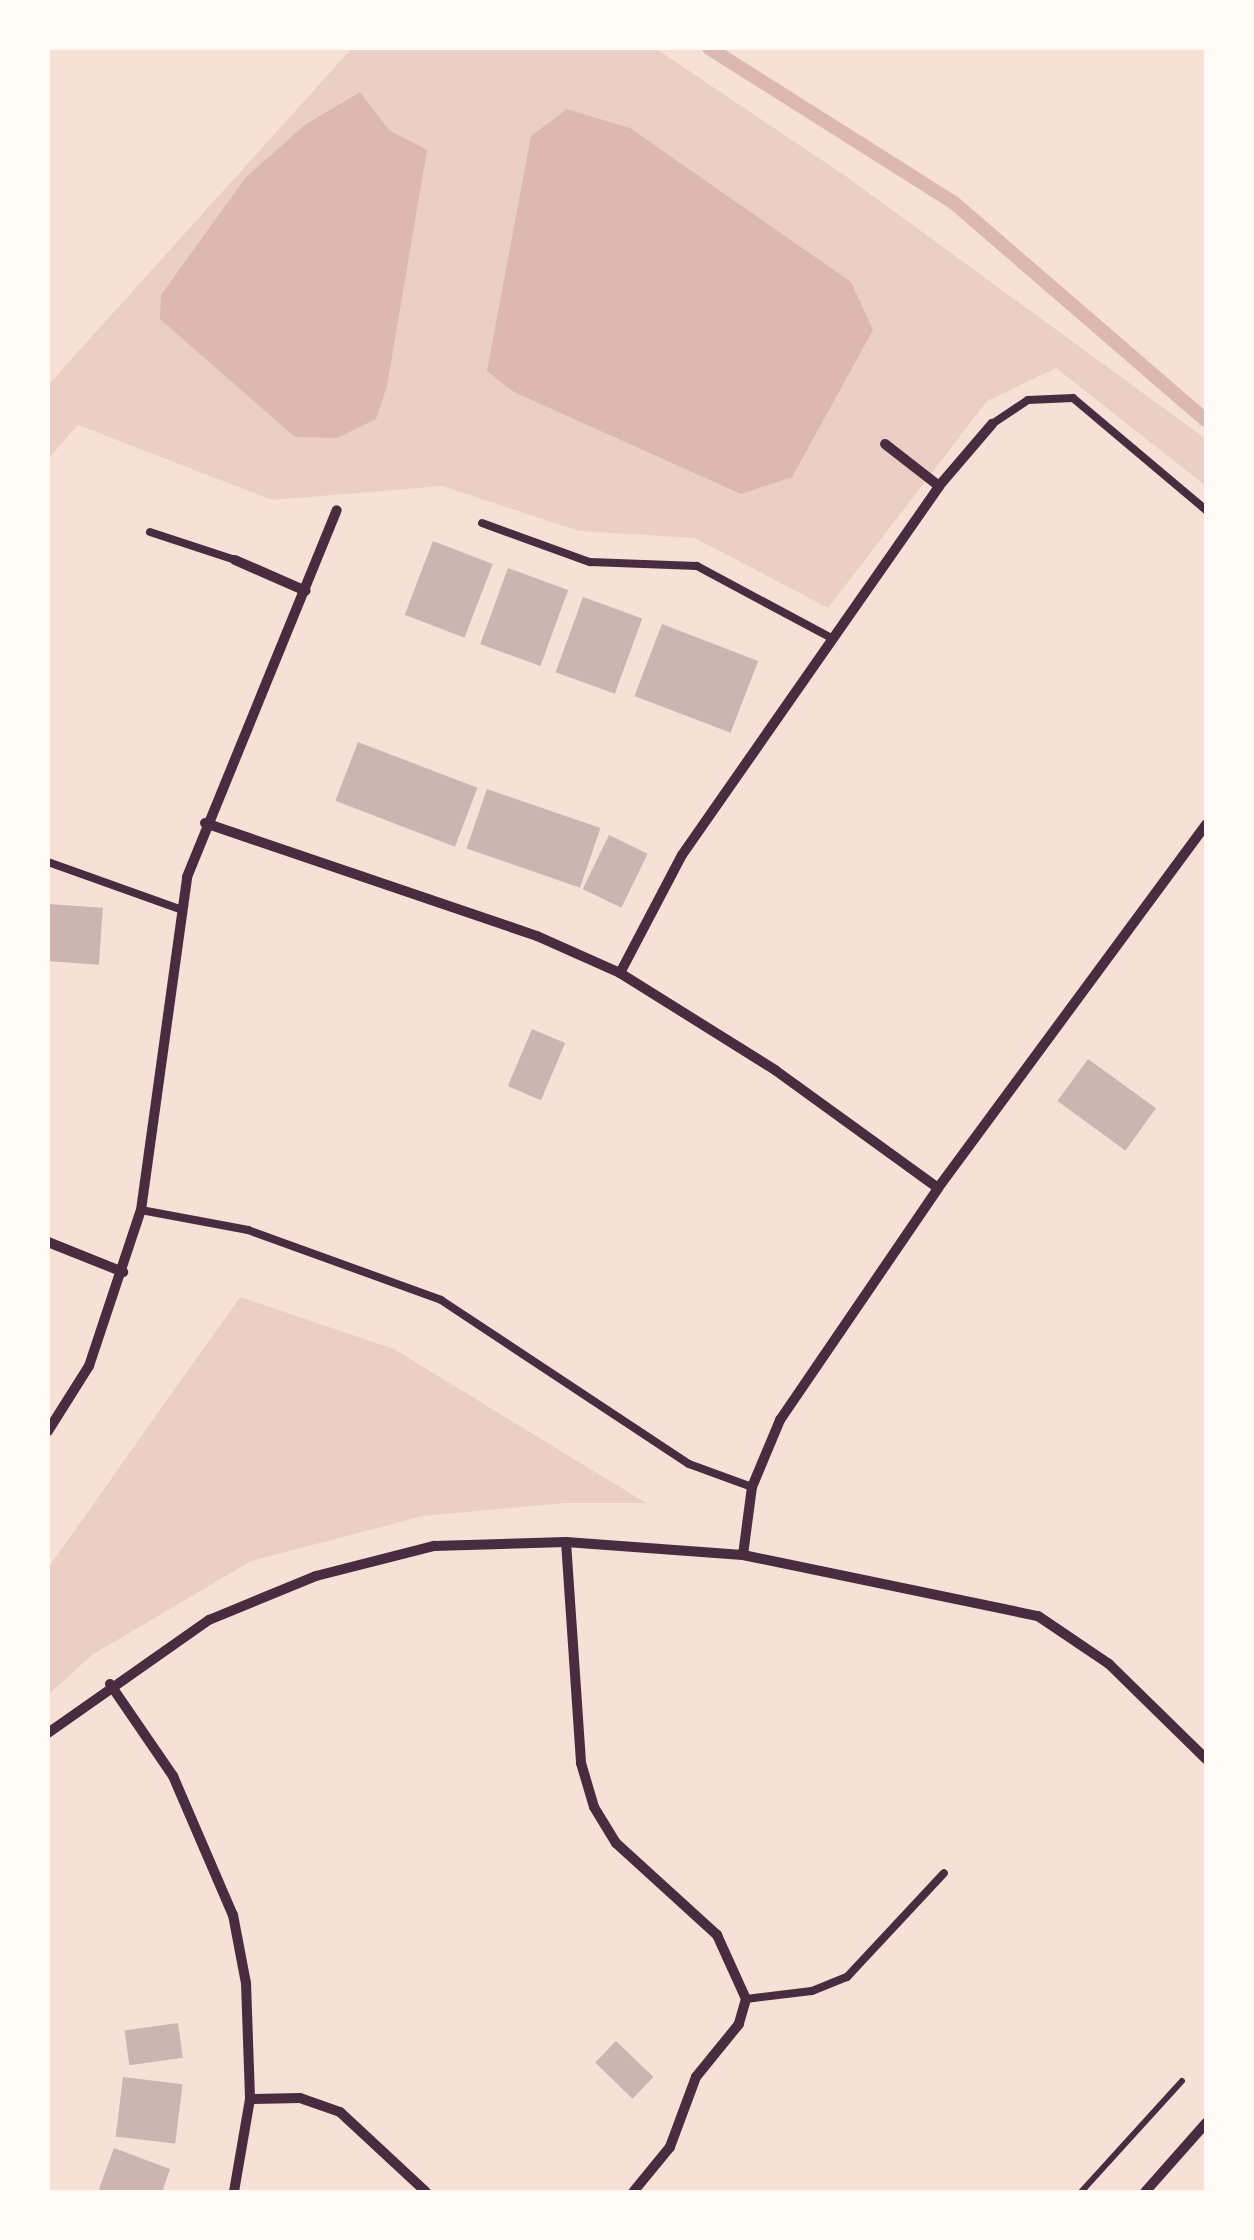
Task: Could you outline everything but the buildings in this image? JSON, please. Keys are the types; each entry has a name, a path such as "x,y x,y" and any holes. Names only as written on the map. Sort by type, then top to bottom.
{"street":[{"path":"620,973 682,855 939,486 992,424"},
{"path":"885,444 939,486"},
{"path":"48,1431 89,1366 141,1210 178,909 205,823 306,592 337,510"},
{"path":"235,560 306,592"},
{"path":"205,823 537,936 620,973 776,1070 938,1188"},
{"path":"743,1555 752,1487 780,1420 938,1188 1206,824"},
{"path":"48,1242 123,1272"},
{"path":"566,1542 581,1763 594,1807 616,1843 717,1934 735,1962 746,2000 739,2024 696,2076 670,2147 633,2192"},
{"path":"48,1733 110,1684 209,1620 316,1576 434,1546 566,1542 743,1555 1038,1616 1108,1664 1206,1759"},
{"path":"110,1684 174,1776 233,1915 246,1983 250,2099 234,2192"},
{"path":"250,2099 300,2098 340,2112 426,2192"},
{"path":"1146,2192 1206,2123"}],"lane":[{"path":"992,424 1028,400 1073,398 1206,510"},
{"path":"482,523 590,562 697,566 832,638"},
{"path":"150,532 235,560"},
{"path":"48,862 178,909"},
{"path":"141,1210 248,1230 441,1300 688,1464 752,1487"},
{"path":"746,2000 812,1991 846,1977 944,1873"}],"path":[{"path":"1081,2192 1182,2081"}],"shaded area":[{"path":"352,48 655,48 847,177 1206,439 1206,486 1056,368 987,401 828,608 695,538 579,531 442,486 272,500 78,425 48,459 48,385","holes":["360,92 389,130 306,124"]},
{"path":"360,92 389,130 427,150 387,386 376,419 337,438 295,437 160,319 161,295 246,177 306,124"},
{"path":"567,109 630,128 851,282 873,330 792,477 741,494 514,392 487,371 531,136"},
{"path":"240,1297 394,1349 646,1503 565,1503 423,1516 251,1561 92,1655 50,1693 48,1568"}],"waterway":[{"path":"709,48 953,202 1206,420"}]}
